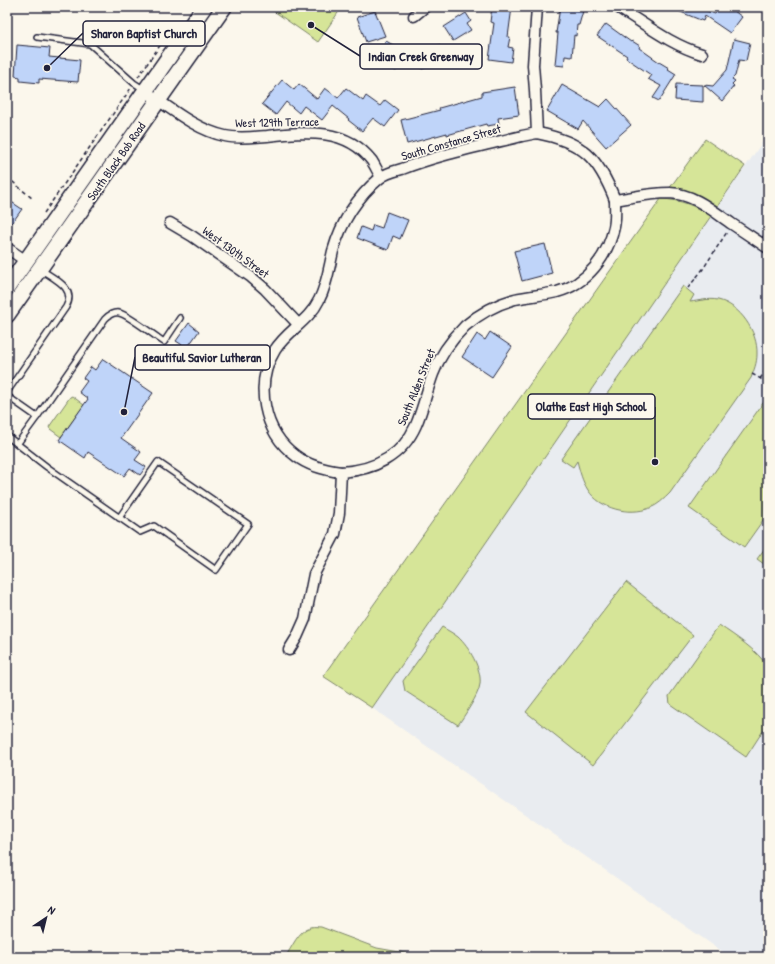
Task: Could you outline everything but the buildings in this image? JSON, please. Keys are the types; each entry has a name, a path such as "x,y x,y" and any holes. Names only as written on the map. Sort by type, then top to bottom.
{"main road":[{"name":"South Black Bob Road","path":"7,288 140,87 202,10"},
{"name":"South Black Bob Road","path":"7,315 220,13"}],"street":[{"path":"414,16 425,7"},
{"path":"537,7 533,65 537,133 563,139 588,155 602,171 615,200 655,194 670,193 683,195 695,200 766,242"},
{"path":"617,7 671,41 702,54"},
{"name":"West 129th Terrace","path":"140,87 206,130 225,136 246,138 304,132 334,136 349,142 360,150 372,161 381,177"},
{"name":"South Constance Street","path":"341,472 327,470 313,465 288,450 274,431 267,413 263,384 268,365 280,343 310,314 318,302 324,288 338,234 347,218 358,202 381,177 422,161 537,133"},
{"name":"South Alden Street","path":"341,472 370,468 383,462 402,446 416,425 433,373 440,358 448,345 471,321 488,310 514,299 558,292 570,287 583,279 593,270 610,240 614,226 615,200"},
{"name":"West 130th Street","path":"170,223 192,236 251,277 265,289 298,324"},
{"path":"7,248 26,261"},
{"path":"289,650 305,619 314,574 335,534 339,513 341,472"}],"lane":[{"path":"37,37 90,44 140,87"},
{"path":"7,392 66,307 69,300 69,293 65,287 40,269"},
{"path":"18,444 105,318 110,314 123,314 164,342 180,318"},
{"path":"7,396 37,417"},
{"path":"7,436 47,467 119,518 140,532 154,526 216,570 248,524 158,462 119,518"}],"path":[{"path":"43,215 140,87 175,24 181,19"},
{"path":"7,177 33,199"},
{"path":"688,288 703,269 729,228"},
{"path":"760,378 768,366"},
{"path":"752,374 768,383"}],"shaded area":[{"path":"768,134 768,957 730,957 372,708"}],"green space":[{"path":"268,7 342,7 318,42"},
{"path":"705,139 745,166 717,207 697,195 669,189"},
{"path":"661,199 687,204 711,216 372,708 323,676"},
{"path":"683,286 694,295 690,302 714,299 734,307 740,313 751,329 757,346 755,366 751,378 670,493 658,504 650,508 633,511 616,509 607,506 593,497 584,483 577,461 573,467 561,459"},
{"path":"72,396 84,405 61,437 49,427"},
{"path":"768,396 768,513 744,547 689,508"},
{"path":"768,544 768,567 757,559"},
{"path":"626,582 693,635 593,765 526,712"},
{"path":"719,625 752,649 768,667 768,723 746,757 670,704 669,696"},
{"path":"442,627 458,637 466,646 477,665 480,678 477,694 458,725 405,691 403,681"},
{"path":"311,927 321,927 377,948 411,954 447,954 459,957 285,957 302,932"}],"waterway":[{"path":"267,7 276,10 280,7"}],"place":[{"name":"Indian Creek Greenway","path":"311,25"},
{"name":"Sharon Baptist Church","path":"47,68"},
{"name":"Beautiful Savior Lutheran","path":"124,412"},
{"name":"Olathe East High School","path":"655,462"}]}
